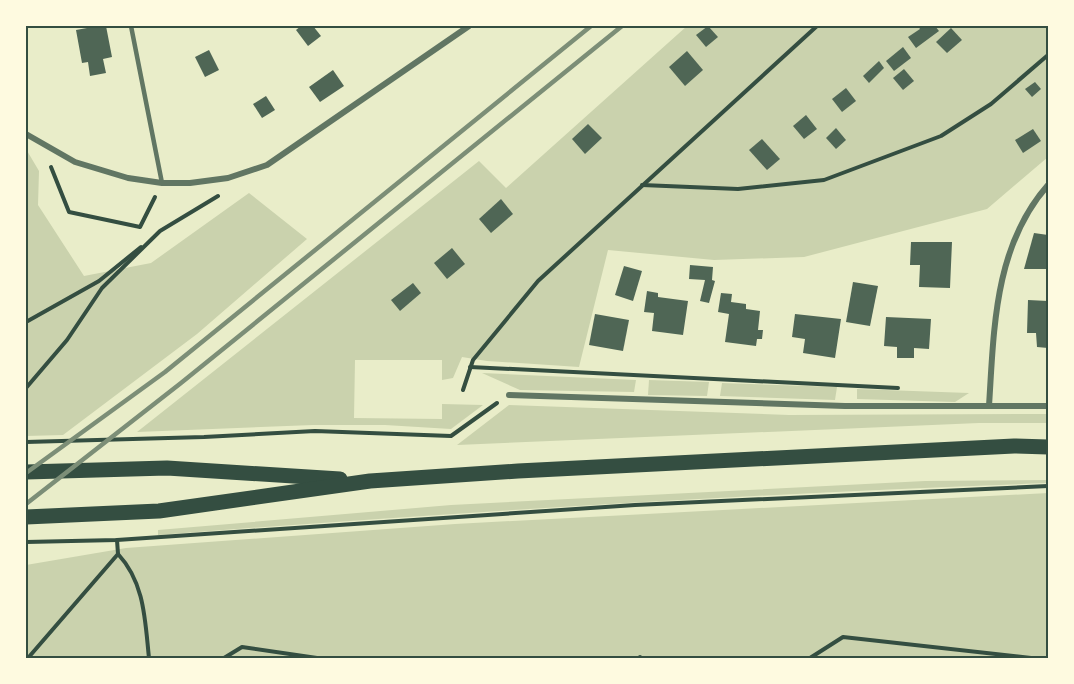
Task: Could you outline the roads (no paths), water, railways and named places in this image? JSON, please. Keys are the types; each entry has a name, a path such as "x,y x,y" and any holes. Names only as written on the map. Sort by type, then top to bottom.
{"main road":[{"path":"26,517 159,511 370,481 1014,446 1048,447"},
{"path":"26,472 167,468 370,481"}],"street":[{"path":"26,134 75,162 128,178 162,183 190,183 228,178 267,165 469,26"},
{"path":"989,406 996,308 1002,280 1012,244 1024,218 1048,185"},
{"path":"509,395 845,406 1048,406"}],"lane":[{"path":"131,26 162,183"}],"railway":[{"path":"26,473 165,372 591,26"},
{"path":"26,504 181,383 622,26"}]}
